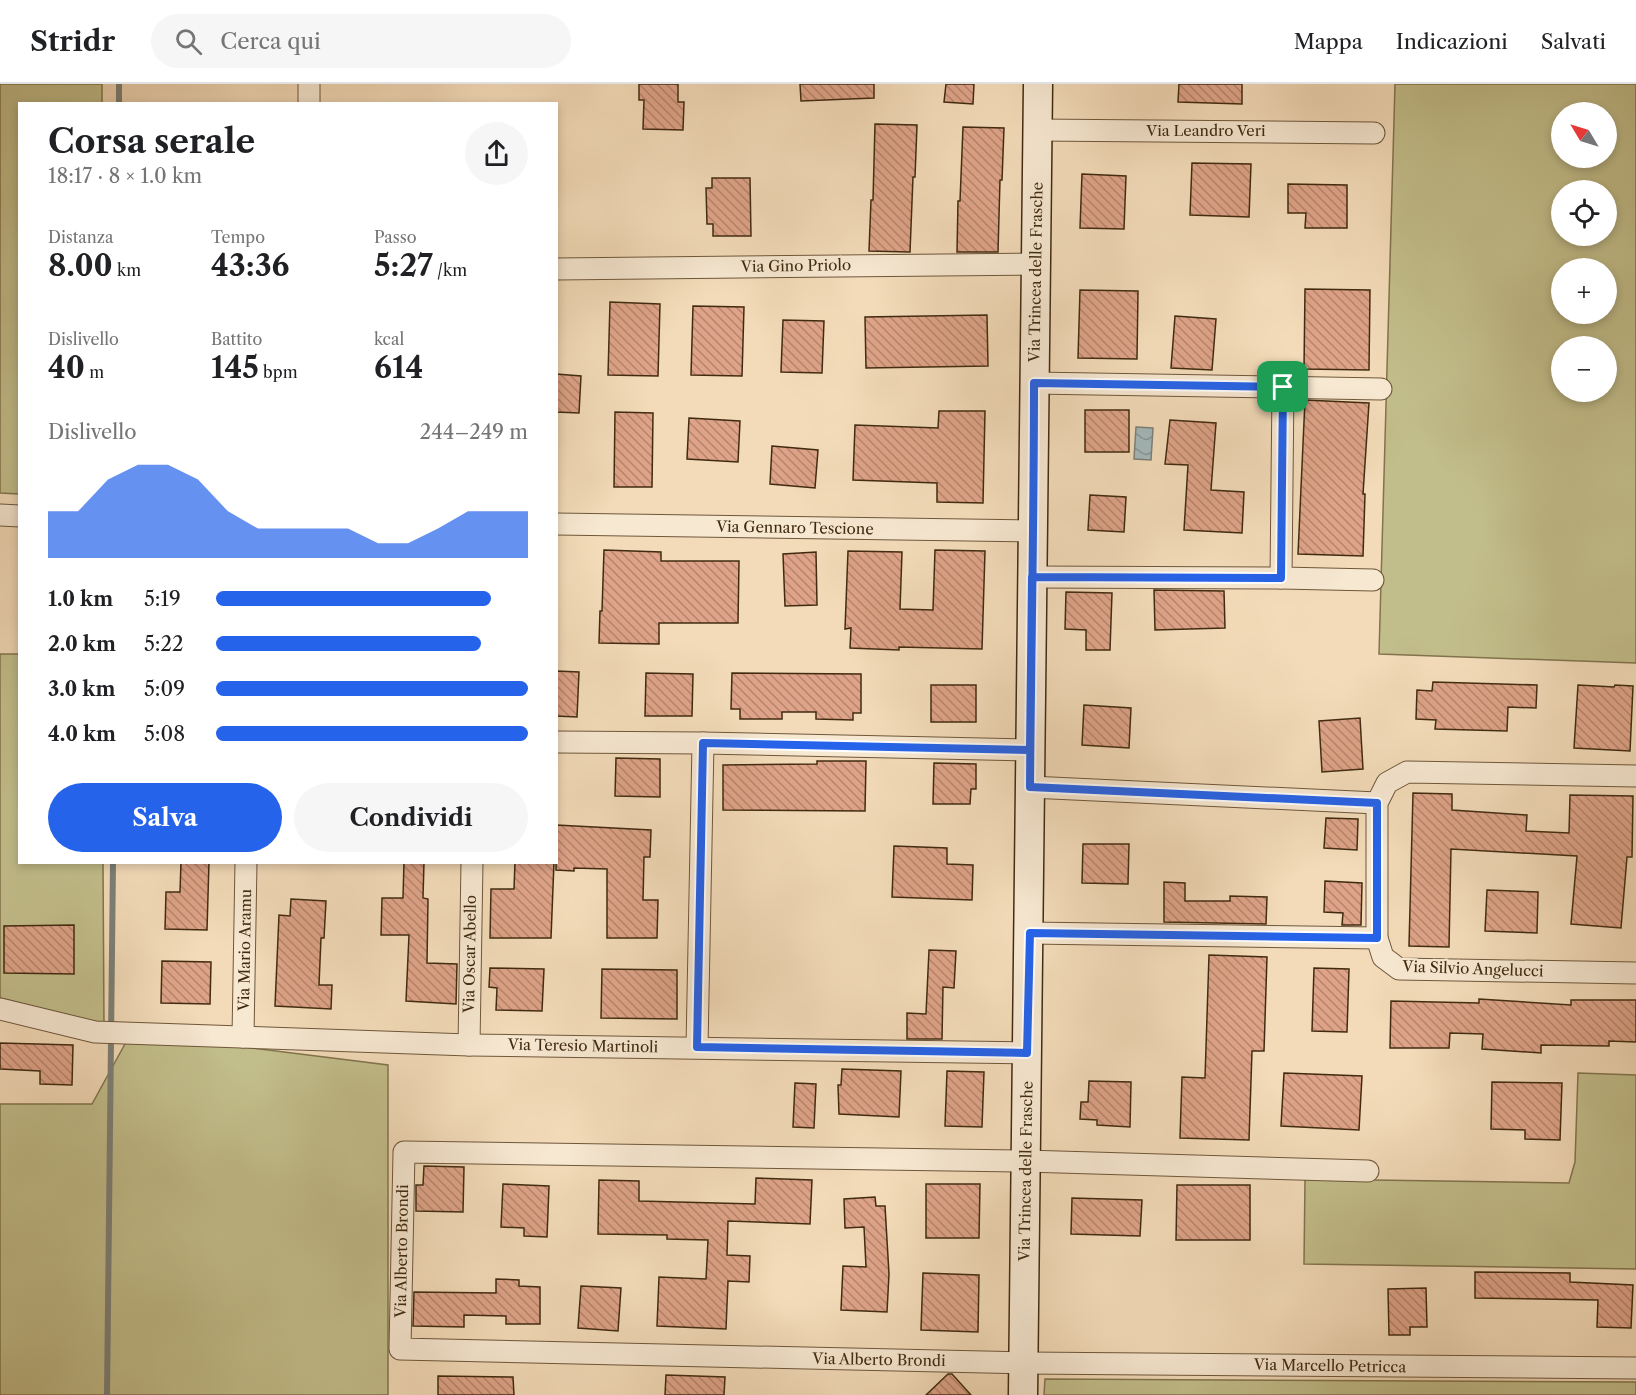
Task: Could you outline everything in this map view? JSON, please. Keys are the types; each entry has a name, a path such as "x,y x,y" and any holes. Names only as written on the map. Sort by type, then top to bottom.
{"street":[{"path":"309,84 309,102"},
{"name":"Via Trincea delle Frasche","path":"1023,1395 1038,84"},
{"name":"Via Leandro Veri","path":"1038,130 1374,133"},
{"name":"Via Gino Priolo","path":"558,269 1035,264"},
{"path":"1034,383 1381,389"},
{"path":"1281,578 1283,387"},
{"path":"0,515 18,516"},
{"name":"Via Gennaro Tescione","path":"558,524 1034,531"},
{"path":"1032,577 1373,580"},
{"path":"558,742 1030,750"},
{"path":"697,1047 703,743"},
{"path":"1030,787 1377,803 1387,783 1407,772 1636,776"},
{"name":"Via Silvio Angelucci","path":"1377,803 1377,938 1383,957 1399,969 1636,973"},
{"name":"Via Mario Aramu","path":"243,1037 246,864"},
{"name":"Via Oscar Abello","path":"469,1044 472,864"},
{"path":"1030,933 1377,938"},
{"name":"Via Teresio Martinoli","path":"0,1009 95,1032 140,1034 469,1044 1027,1053"},
{"name":"Via Alberto Brondi","path":"1024,1363 400,1349 404,1152 1026,1161"},
{"path":"1026,1161 1368,1171"},
{"name":"Via Marcello Petricca","path":"1024,1363 1636,1368"}],"shaded area":[{"path":"0,84 102,84 102,102 18,102 18,494 0,493"},
{"path":"1395,84 1636,84 1636,663 1379,654"},
{"path":"0,654 18,654 18,864 103,864 104,1024 0,998"},
{"path":"131,1033 388,1065 388,1395 0,1395 0,1104 92,1104"},
{"path":"1578,1073 1636,1075 1636,1269 1304,1264 1305,1179 1569,1183 1575,1162"},
{"path":"1045,1379 1636,1382 1636,1395 1044,1395"}],"water":[{"path":"1136,427 1153,428 1151,460 1134,459"}],"building":[{"path":"639,84 678,84 678,102 684,102 683,130 643,129 644,100 639,100"},
{"path":"800,84 874,84 874,98 801,101"},
{"path":"946,84 974,84 973,104 944,102"},
{"path":"1179,84 1242,84 1242,104 1178,102"},
{"path":"875,124 917,125 910,252 869,251"},
{"path":"963,127 1004,128 998,252 957,252"},
{"path":"1192,163 1251,164 1249,217 1190,215"},
{"path":"1082,174 1126,176 1124,229 1080,228"},
{"path":"712,178 750,178 751,236 713,236 713,224 707,224 706,188 712,188"},
{"path":"1288,184 1347,185 1347,228 1305,228 1306,213 1288,213"},
{"path":"1305,289 1370,290 1369,370 1304,369"},
{"path":"1080,290 1138,291 1137,359 1078,358"},
{"path":"610,302 660,304 658,376 608,375"},
{"path":"693,306 744,307 742,376 691,375"},
{"path":"987,315 988,366 866,368 865,317"},
{"path":"1175,316 1216,319 1212,370 1171,368"},
{"path":"783,320 824,321 822,373 781,372"},
{"path":"558,374 581,376 579,413 558,412"},
{"path":"1305,400 1369,403 1363,494 1365,494 1363,556 1298,554"},
{"path":"1085,410 1129,410 1129,452 1085,452"},
{"path":"939,411 985,411 983,503 937,502 937,483 853,480 855,425 938,428"},
{"path":"615,412 653,413 652,487 614,487"},
{"path":"689,418 740,421 738,462 687,459"},
{"path":"1170,420 1216,423 1211,490 1244,492 1242,533 1184,530 1188,465 1165,464"},
{"path":"772,446 818,450 815,488 770,484"},
{"path":"1090,495 1126,497 1124,532 1088,530"},
{"path":"604,550 661,552 661,561 739,561 738,623 659,623 659,644 599,643"},
{"path":"935,550 985,551 982,649 850,648 851,628 845,629 848,551 902,552 900,609 933,610"},
{"path":"816,552 817,605 785,606 783,554"},
{"path":"1154,590 1224,591 1225,628 1155,630"},
{"path":"1066,592 1112,593 1110,650 1086,650 1086,630 1065,629"},
{"path":"558,671 579,672 577,717 558,716"},
{"path":"646,673 693,674 692,716 645,716"},
{"path":"732,673 861,674 861,713 853,713 853,720 816,719 816,712 782,712 782,719 740,719 740,709 731,709"},
{"path":"1433,682 1537,685 1536,708 1508,707 1507,731 1435,729 1436,720 1416,719 1417,690 1432,691"},
{"path":"931,685 976,685 976,722 931,722"},
{"path":"1578,685 1633,686 1630,751 1574,748"},
{"path":"1084,705 1131,708 1129,748 1082,745"},
{"path":"1360,718 1363,769 1322,772 1319,721"},
{"path":"616,758 660,759 660,797 615,796"},
{"path":"817,761 866,761 865,811 723,810 723,765 817,764"},
{"path":"934,763 976,764 976,789 971,789 970,804 933,804"},
{"path":"1413,793 1452,794 1452,810 1527,815 1526,831 1569,833 1570,795 1633,796 1632,857 1627,857 1621,928 1571,924 1577,856 1451,849 1449,947 1409,946"},
{"path":"1326,818 1358,819 1357,850 1324,848"},
{"path":"558,825 651,830 650,857 644,857 643,900 658,900 657,938 607,938 607,869 556,870"},
{"path":"1083,844 1129,844 1128,884 1082,883"},
{"path":"894,846 947,848 947,864 973,865 972,900 892,897"},
{"path":"181,864 209,864 207,930 165,929 166,892 180,892"},
{"path":"404,864 424,864 423,898 428,899 427,963 457,964 456,1004 406,1001 409,935 381,935 382,898 403,898"},
{"path":"515,864 554,864 551,938 490,938 491,889 514,889"},
{"path":"1325,881 1362,883 1361,925 1342,925 1343,913 1324,912"},
{"path":"1164,882 1185,883 1185,901 1230,901 1230,896 1267,897 1266,924 1164,922"},
{"path":"1487,890 1538,892 1537,933 1485,931"},
{"path":"291,899 326,901 324,938 321,938 319,985 332,985 331,1009 275,1006 279,915 290,916"},
{"path":"74,925 74,974 4,973 4,926"},
{"path":"929,950 956,951 954,988 943,987 942,1039 907,1039 907,1013 926,1014"},
{"path":"1209,955 1267,957 1264,1051 1252,1051 1249,1140 1180,1138 1182,1077 1205,1078"},
{"path":"162,961 211,962 210,1004 161,1003"},
{"path":"490,968 544,969 542,1011 496,1010 497,988 489,987"},
{"path":"1314,968 1349,969 1347,1032 1312,1031"},
{"path":"602,969 677,970 677,1019 601,1018"},
{"path":"1479,999 1571,1005 1571,1000 1636,1000 1636,1042 1609,1041 1609,1046 1541,1045 1541,1053 1482,1049 1483,1034 1450,1033 1449,1048 1390,1048 1391,1001 1479,1003"},
{"path":"0,1043 73,1045 72,1085 40,1084 40,1071 0,1069"},
{"path":"842,1069 901,1071 899,1117 839,1114 838,1085 841,1085"},
{"path":"947,1071 984,1072 982,1127 945,1126"},
{"path":"1284,1073 1362,1076 1359,1130 1281,1126"},
{"path":"1089,1081 1131,1082 1130,1127 1097,1125 1097,1120 1080,1119 1081,1102 1088,1102"},
{"path":"1492,1082 1562,1083 1560,1140 1525,1139 1525,1130 1491,1129"},
{"path":"795,1083 816,1084 814,1128 793,1127"},
{"path":"424,1166 464,1167 463,1212 416,1211 416,1185 423,1185"},
{"path":"756,1178 812,1180 810,1224 728,1221 727,1255 750,1256 749,1282 728,1281 726,1329 657,1326 659,1277 706,1279 708,1240 667,1239 667,1235 598,1234 599,1180 639,1181 639,1201 755,1204"},
{"path":"503,1184 549,1186 547,1237 524,1236 524,1228 501,1227"},
{"path":"926,1184 980,1184 979,1238 926,1238"},
{"path":"1177,1185 1250,1185 1250,1240 1176,1240"},
{"path":"875,1197 876,1206 885,1206 889,1274 887,1312 841,1310 843,1266 866,1267 864,1227 845,1228 844,1199"},
{"path":"1072,1198 1142,1200 1140,1236 1071,1234"},
{"path":"1475,1272 1570,1273 1570,1282 1633,1285 1631,1328 1597,1327 1598,1300 1475,1298"},
{"path":"923,1273 979,1275 978,1332 921,1330"},
{"path":"496,1279 519,1280 519,1286 540,1287 540,1324 506,1324 506,1316 464,1315 464,1327 413,1326 414,1292 496,1293"},
{"path":"581,1286 621,1288 618,1331 578,1328"},
{"path":"1426,1288 1427,1327 1410,1327 1410,1335 1389,1335 1388,1289"},
{"path":"948,1374 952,1374 971,1395 926,1395"},
{"path":"666,1375 725,1377 724,1395 665,1395"},
{"path":"438,1376 513,1377 514,1395 438,1395"}],"waterway":[{"path":"119,84 119,102"},
{"path":"107,1395 113,864"}],"route":[{"path":"1283,387 1034,383 1034,531 1032,577 1030,787 1377,803 1377,938 1030,933 1027,1053 697,1047 703,743 1030,750 1032,577 1281,578 1283,387"}]}
